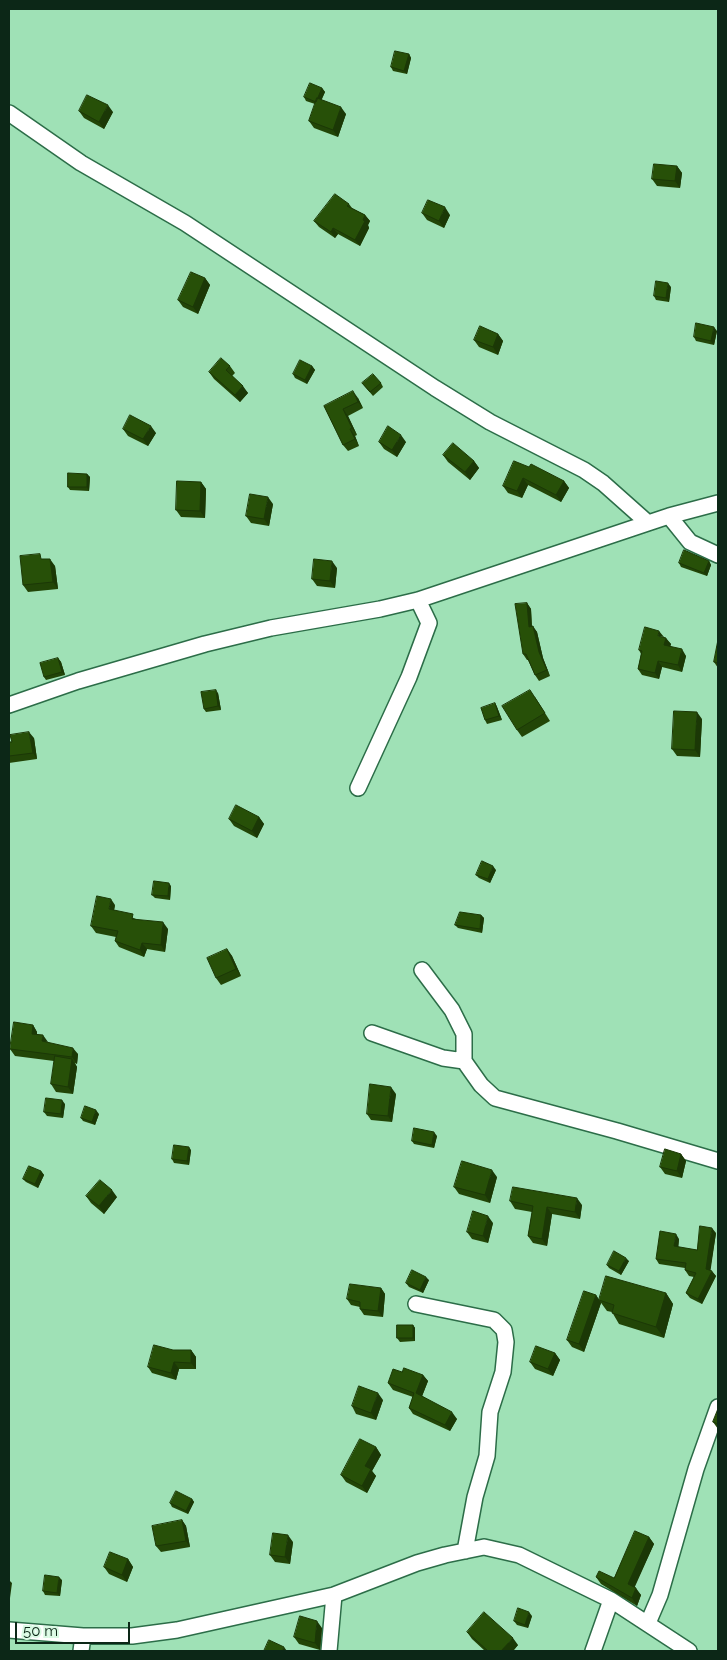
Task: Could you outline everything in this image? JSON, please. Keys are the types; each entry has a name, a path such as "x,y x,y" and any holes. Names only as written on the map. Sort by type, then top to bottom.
{"street":[{"path":"9,113 81,163 184,223 427,383 490,422 584,470 603,483 648,523"},
{"path":"9,705 204,644 271,628 380,609 418,600 669,516 718,503"},
{"path":"669,516 690,542 718,555"},
{"path":"358,788 409,677 429,623 418,600"},
{"path":"422,970 452,1010 464,1034 464,1061 481,1086 495,1098 718,1161"},
{"path":"372,1033 443,1058 464,1061"},
{"path":"416,1304 494,1320 504,1330 506,1342 502,1372 490,1412 487,1456 475,1496 465,1551"},
{"path":"648,1623 660,1595 696,1469 718,1407"},
{"path":"9,1630 82,1644 177,1630 334,1595 417,1563 484,1547 519,1555 611,1600 689,1651"},
{"path":"329,1651 334,1595"},
{"path":"593,1651 611,1600"}],"building":[{"path":"395,51 409,54 404,71 391,67"},
{"path":"310,83 322,88 316,102 304,97"},
{"path":"87,95 108,105 99,122 79,111"},
{"path":"317,98 341,107 333,130 309,121"},
{"path":"654,164 677,166 675,181 652,179"},
{"path":"335,194 349,204 347,206 365,215 363,220 365,221 355,240 333,228 331,232 314,221"},
{"path":"428,200 445,207 439,221 422,213"},
{"path":"191,272 205,278 193,307 178,300"},
{"path":"656,281 668,283 666,298 654,296"},
{"path":"696,323 714,327 711,341 694,337"},
{"path":"480,326 498,334 493,347 474,340"},
{"path":"221,358 230,366 226,370 243,386 235,395 209,372"},
{"path":"300,360 312,366 305,380 293,374"},
{"path":"373,374 381,383 370,392 362,383"},
{"path":"353,391 358,402 343,409 355,439 343,445 324,406"},
{"path":"130,415 151,426 143,439 123,429"},
{"path":"388,426 401,435 392,450 379,442"},
{"path":"453,443 474,461 465,472 443,455"},
{"path":"514,461 529,467 531,464 564,481 556,495 523,478 517,491 503,486"},
{"path":"68,473 87,474 87,487 68,487"},
{"path":"177,481 201,482 200,511 176,510"},
{"path":"250,494 268,497 264,519 246,516"},
{"path":"684,550 709,561 704,573 679,563"},
{"path":"40,554 41,559 50,559 53,582 23,585 20,556"},
{"path":"314,559 332,561 330,581 312,579"},
{"path":"527,603 529,627 533,626 539,652 547,670 535,675 526,654 523,654 515,604"},
{"path":"645,627 659,631 658,636 666,638 664,645 682,649 678,665 658,661 655,673 638,669 642,651 639,650"},
{"path":"718,640 718,663 714,662"},
{"path":"58,658 62,672 44,677 40,663"},
{"path":"216,690 218,706 204,709 201,692"},
{"path":"530,690 545,713 517,730 502,706"},
{"path":"495,703 499,716 485,720 481,708"},
{"path":"674,711 697,712 695,750 672,749"},
{"path":"29,732 33,753 9,756 9,742 12,742 10,735"},
{"path":"236,805 259,817 252,831 229,819"},
{"path":"482,861 493,866 488,879 476,875"},
{"path":"154,881 169,883 168,896 152,895"},
{"path":"97,896 111,899 109,909 133,914 132,919 163,922 161,945 142,943 140,950 115,941 118,931 91,926"},
{"path":"460,912 481,915 480,929 455,925"},
{"path":"227,949 236,969 216,978 207,958"},
{"path":"14,1022 33,1025 32,1034 43,1035 42,1041 73,1048 72,1057 10,1049"},
{"path":"55,1056 72,1059 68,1087 51,1084"},
{"path":"370,1084 391,1087 388,1116 367,1114"},
{"path":"46,1098 62,1100 61,1114 44,1112"},
{"path":"85,1106 96,1110 92,1122 81,1118"},
{"path":"414,1128 434,1132 432,1145 412,1141"},
{"path":"174,1145 189,1147 187,1161 172,1159"},
{"path":"665,1149 681,1154 677,1171 660,1167"},
{"path":"462,1161 492,1170 485,1195 454,1187"},
{"path":"29,1166 41,1171 35,1184 23,1179"},
{"path":"100,1180 112,1190 99,1206 86,1196"},
{"path":"513,1187 577,1198 575,1212 547,1207 542,1239 528,1236 533,1206 510,1201"},
{"path":"473,1211 488,1216 483,1236 467,1232"},
{"path":"700,1226 712,1228 706,1269 712,1271 698,1299 686,1293 696,1273 685,1270 686,1263 656,1259 660,1231 676,1234 674,1246 697,1250"},
{"path":"614,1251 626,1258 619,1271 607,1265"},
{"path":"412,1270 426,1277 420,1290 406,1283"},
{"path":"606,1276 666,1293 656,1327 612,1313 614,1305 599,1300"},
{"path":"350,1284 381,1288 378,1311 360,1309 360,1302 347,1299"},
{"path":"584,1291 596,1295 579,1344 567,1340"},
{"path":"397,1325 413,1325 413,1338 397,1338"},
{"path":"154,1345 173,1350 191,1350 191,1363 174,1362 171,1373 148,1367"},
{"path":"536,1346 555,1353 548,1369 530,1362"},
{"path":"404,1368 423,1375 416,1393 452,1412 445,1425 409,1408 414,1393 388,1383 393,1369 402,1372"},
{"path":"359,1386 378,1393 371,1413 352,1406"},
{"path":"718,1409 718,1424 713,1422"},
{"path":"360,1439 376,1447 365,1466 371,1469 362,1486 341,1475"},
{"path":"176,1491 192,1499 186,1511 170,1503"},
{"path":"182,1520 186,1541 156,1546 152,1526"},
{"path":"635,1531 649,1537 628,1584 636,1588 632,1598 596,1577 599,1571 614,1578"},
{"path":"273,1533 288,1535 285,1557 270,1555"},
{"path":"110,1552 128,1559 122,1575 104,1567"},
{"path":"45,1575 59,1577 57,1593 43,1591"},
{"path":"518,1608 529,1612 525,1625 514,1621"},
{"path":"484,1612 513,1638 501,1651 488,1651 467,1632"},
{"path":"300,1616 317,1621 315,1643 294,1637"},
{"path":"269,1640 284,1647 282,1651 264,1651"}]}
